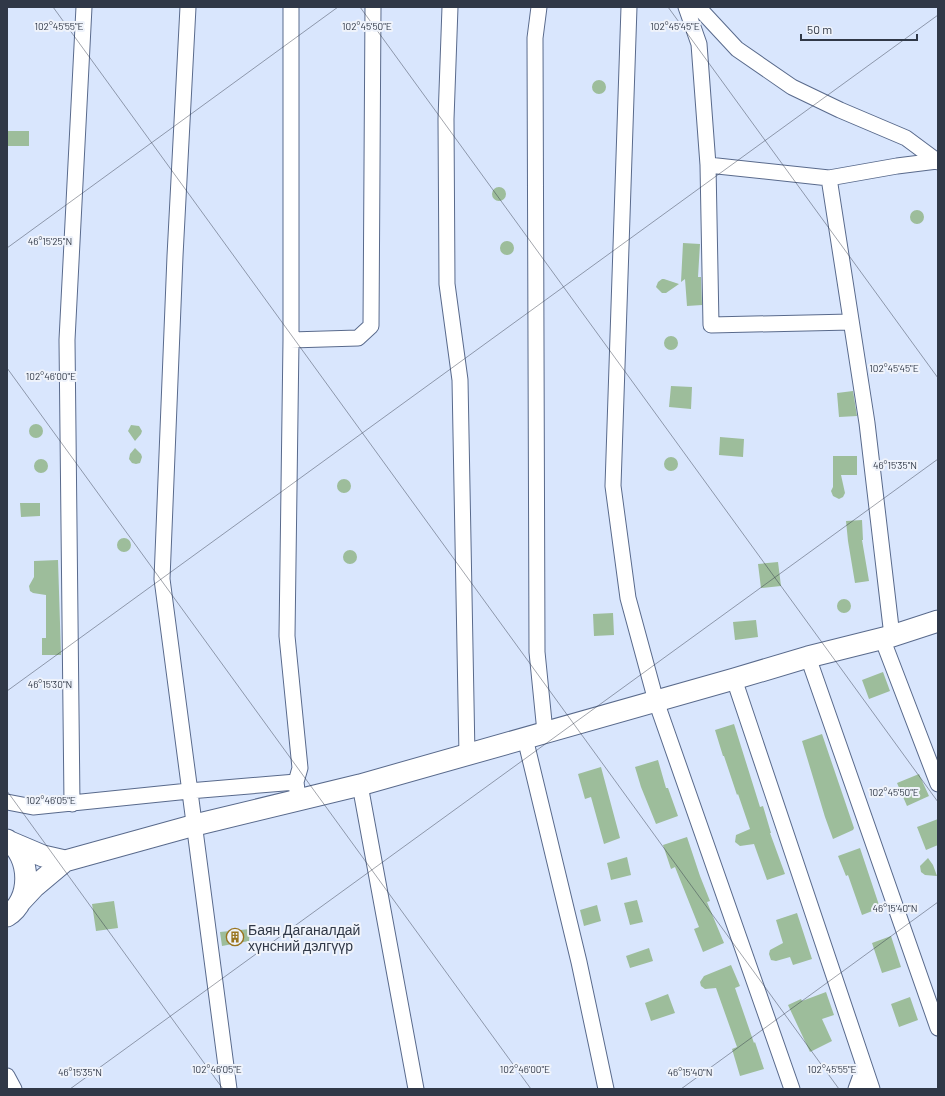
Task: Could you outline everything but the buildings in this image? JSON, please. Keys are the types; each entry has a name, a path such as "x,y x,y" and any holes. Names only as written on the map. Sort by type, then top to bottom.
{"street":[{"path":"72,804 67,340 84,7"},
{"path":"188,7 162,579 189,791 195,825 230,1089"},
{"path":"291,7 291,340 287,636 300,768 297,790"},
{"path":"291,340 358,338 371,326 373,7"},
{"path":"450,7 446,119 447,284 460,380 467,755"},
{"path":"539,7 535,38 537,645 535,735 579,962 606,1089"},
{"path":"629,7 614,486 628,598 656,701 792,1089"},
{"path":"686,7 699,44 708,165 711,325 852,322"},
{"path":"698,7 737,49 792,87 840,110 906,138 938,162"},
{"path":"708,165 829,178 897,166 938,162"},
{"path":"829,178 867,423 887,637 938,784"},
{"path":"7,802 33,807 189,791 297,790 360,784 467,755 808,657 887,637 938,621"},
{"path":"808,657 938,1028"},
{"path":"734,679 872,1089"},
{"path":"360,784 416,1089"},
{"path":"14,909 34,887 65,861 195,825 297,790"},
{"path":"8,841 43,856 65,861"},
{"path":"8,841 20,854 25,869 26,886 14,909"},
{"path":"856,1089 864,1067"},
{"path":"7,1076 14,1089"}],"place":[{"name":"Баян Даганалдай хүнсний дэлгүүр","path":"235,937"}]}
